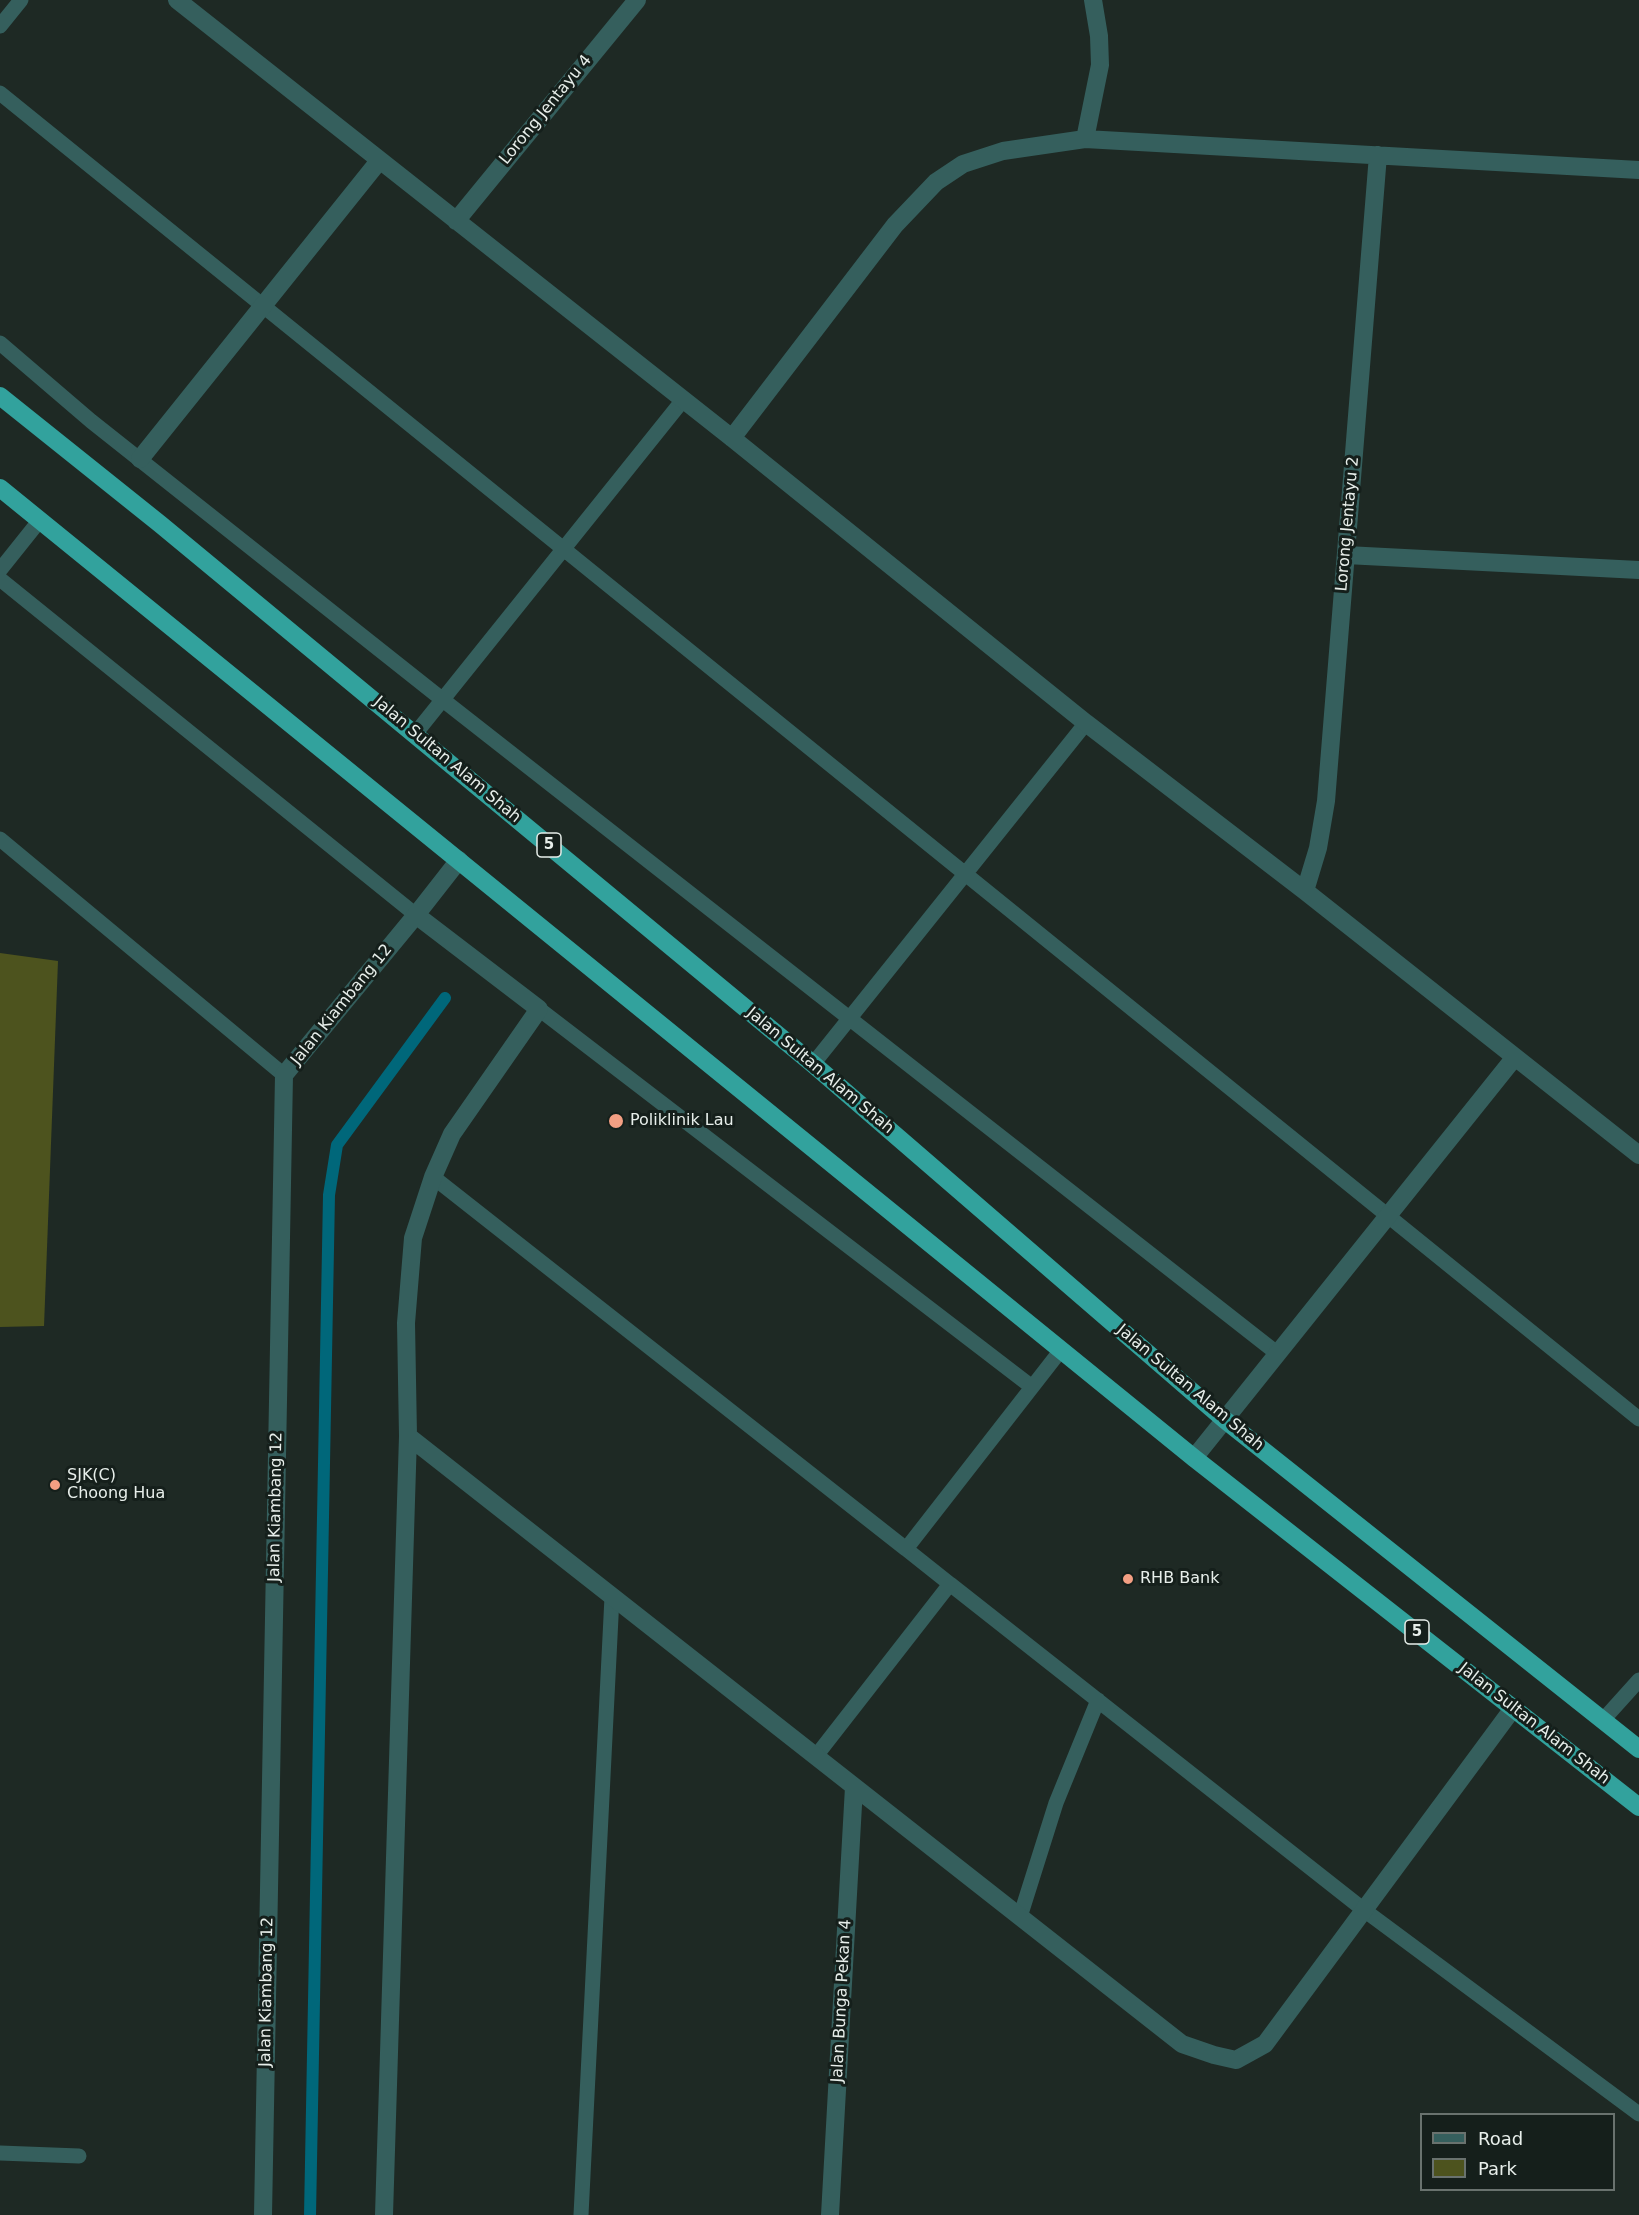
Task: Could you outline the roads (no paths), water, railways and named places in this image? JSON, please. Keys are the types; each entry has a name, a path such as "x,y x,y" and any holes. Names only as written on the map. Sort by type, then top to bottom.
{"highway":[{"name":"Jalan Sultan Alam Shah","path":"0,396 160,524 813,1064 1225,1420 1639,1749"},
{"name":"Jalan Sultan Alam Shah","path":"0,488 1194,1458 1639,1807"}],"street":[{"path":"177,0 732,438 1086,723 1305,891 1639,1155"},
{"name":"Lorong Jentayu 4","path":"456,221 636,0"},
{"path":"1086,139 1100,65 1100,36 1093,0"},
{"path":"732,438 895,225 936,182 963,164 1003,150 1086,139 1639,171"},
{"name":"Lorong Jentayu 2","path":"1305,891 1318,848 1326,801 1378,155"},
{"path":"140,459 379,161"},
{"path":"1346,555 1639,570"},
{"name":"Jalan Kiambang 12","path":"263,2215 284,1075 459,860"},
{"path":"384,2215 408,1436 406,1323 413,1238 433,1177 452,1134 539,1009 416,915"},
{"path":"1194,1458 1515,1057"},
{"path":"408,1436 1182,2044 1236,2060 1265,2044 1514,1707"},
{"name":"Jalan Bunga Pekan 4","path":"830,2215 854,1787"}],"lane":[{"path":"0,26 21,0"},
{"path":"0,93 1639,1419"},
{"path":"0,343 140,459 443,700 1278,1354"},
{"path":"415,734 683,400"},
{"path":"0,570 40,520"},
{"path":"0,579 416,915"},
{"path":"813,1064 1086,723"},
{"path":"0,839 284,1075"},
{"path":"539,1009 1032,1387"},
{"path":"433,1177 1364,1910 1639,2114"},
{"path":"906,1549 1061,1350"},
{"path":"816,1756 950,1584"},
{"path":"580,2215 612,1597"},
{"path":"1603,1720 1639,1680"},
{"path":"1020,1917 1056,1803 1098,1700"},
{"path":"0,2153 79,2156"}],"waterway":[{"path":"310,2215 329,1195 337,1145 445,998"}],"place":[{"name":"Poliklinik Lau","path":"616,1121"},
{"name":"SJK(C) Choong Hua","path":"55,1485"},
{"name":"RHB Bank","path":"1128,1579"}]}
